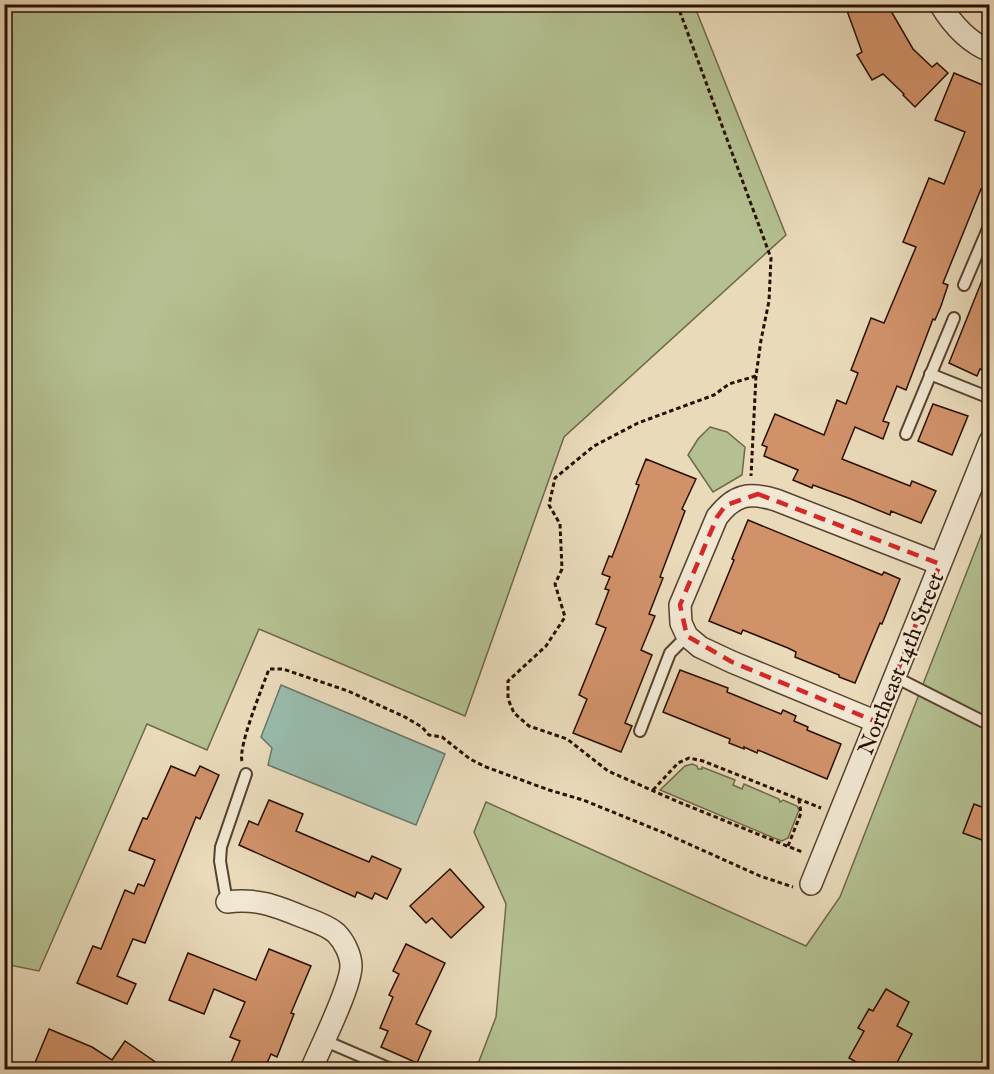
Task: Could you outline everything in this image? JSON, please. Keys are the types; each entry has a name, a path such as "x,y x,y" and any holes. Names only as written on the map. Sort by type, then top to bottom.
{"street":[{"path":"940,4 952,24 982,48 990,51"},
{"name":"Northeast 14th Street","path":"811,884 990,441"},
{"path":"877,722 700,647 687,636 681,623 680,605 717,517 726,505 743,497 758,494 940,564"},
{"path":"227,902 258,901 277,906 335,933 346,948 351,966 347,984 311,1070"}],"lane":[{"path":"964,285 988,231"},
{"path":"906,434 954,318"},
{"path":"930,374 990,398"},
{"path":"640,731 670,653 687,636"},
{"path":"895,676 990,725"},
{"path":"227,902 220,861 221,848 246,774"},
{"path":"324,1040 393,1070"}],"path":[{"path":"677,4 771,258 770,301 756,376 751,481"},
{"path":"756,376 729,384 714,395 629,427 594,446 555,478 549,504 560,524 562,569 555,584 565,617 546,646 508,681 508,699 514,713 529,726 567,739 608,771 810,856"},
{"path":"246,774 240,755 261,692 269,669 282,669 348,691 405,717 422,727 429,735 442,737 470,759 486,767 583,800 760,876 797,888 800,880 811,884"},
{"path":"652,790 678,764 689,758 703,761 828,811"},
{"path":"788,846 801,813 799,800"}],"highlighted area":[{"path":"758,494 940,564 877,722 732,662 687,636 680,605 717,517 726,505"}],"shaded area":[{"path":"4,5 694,5 786,235 564,437 465,716 259,629 207,750 147,724 39,971 4,964"},
{"path":"710,427 727,432 745,447 742,475 713,492 688,455 698,439"},
{"path":"989,515 989,1069 476,1069 496,1017 506,904 474,832 486,802 806,946 840,897"},
{"path":"281,685 445,754 416,825 268,765 272,748 261,737"},
{"path":"692,764 698,769 702,767 735,780 733,785 742,789 744,784 779,799 780,802 783,800 797,806 799,810 788,838 782,841 774,838 660,790 685,766"}],"building":[{"path":"858,4 887,4 913,49 932,67 937,63 948,73 915,107 883,74 872,80 857,55 862,52 846,8"},
{"path":"954,73 990,88 990,193 981,189 943,283 948,285 941,306 935,320 933,319 906,390 897,386 883,421 889,423 883,439 855,427 842,459 910,486 912,481 936,491 921,523 891,511 890,515 813,485 812,488 793,480 798,470 764,456 767,447 762,445 775,414 824,435 837,400 846,404 858,373 851,370 871,318 884,323 916,247 903,242 929,178 944,184 965,132 935,120"},
{"path":"989,263 990,359 985,371 980,369 977,376 949,363"},
{"path":"933,404 968,416 952,455 918,441"},
{"path":"646,459 696,479 682,509 685,511 660,577 663,578 649,614 655,616 641,650 652,655 625,723 632,726 621,752 573,733 587,699 579,695 606,628 596,624 609,590 605,589 610,577 602,574 609,556 612,557 627,518 639,485 636,484"},
{"path":"748,520 882,575 884,572 900,579 855,683 795,657 796,652 788,648 743,630 741,634 709,621"},
{"path":"680,670 728,688 727,692 781,714 783,710 796,716 794,721 808,727 807,730 841,744 827,779 758,750 757,753 729,743 730,739 663,712"},
{"path":"171,766 195,776 200,766 219,775 200,819 196,817 145,943 133,939 117,976 136,984 127,1004 77,983 93,946 101,949 125,890 134,894 138,884 144,886 155,860 129,850 143,818 147,819"},
{"path":"269,800 303,814 296,831 369,862 372,856 401,869 387,899 375,893 372,899 357,892 355,897 239,845 249,821 258,825"},
{"path":"974,804 990,810 990,843 963,833"},
{"path":"450,869 484,907 451,938 432,918 426,923 410,906"},
{"path":"406,944 445,963 416,1024 431,1031 417,1063 381,1047 388,1031 380,1028 393,997 389,995 399,974 393,971"},
{"path":"269,949 311,966 291,1013 294,1014 277,1057 271,1054 264,1070 228,1070 240,1041 230,1037 245,1002 214,989 204,1014 169,1000 188,953 256,980"},
{"path":"886,989 909,1002 897,1026 912,1034 893,1070 870,1070 849,1058 864,1031 858,1028 869,1009 873,1011"},
{"path":"49,1029 92,1047 112,1060 125,1041 167,1070 32,1070"}]}
